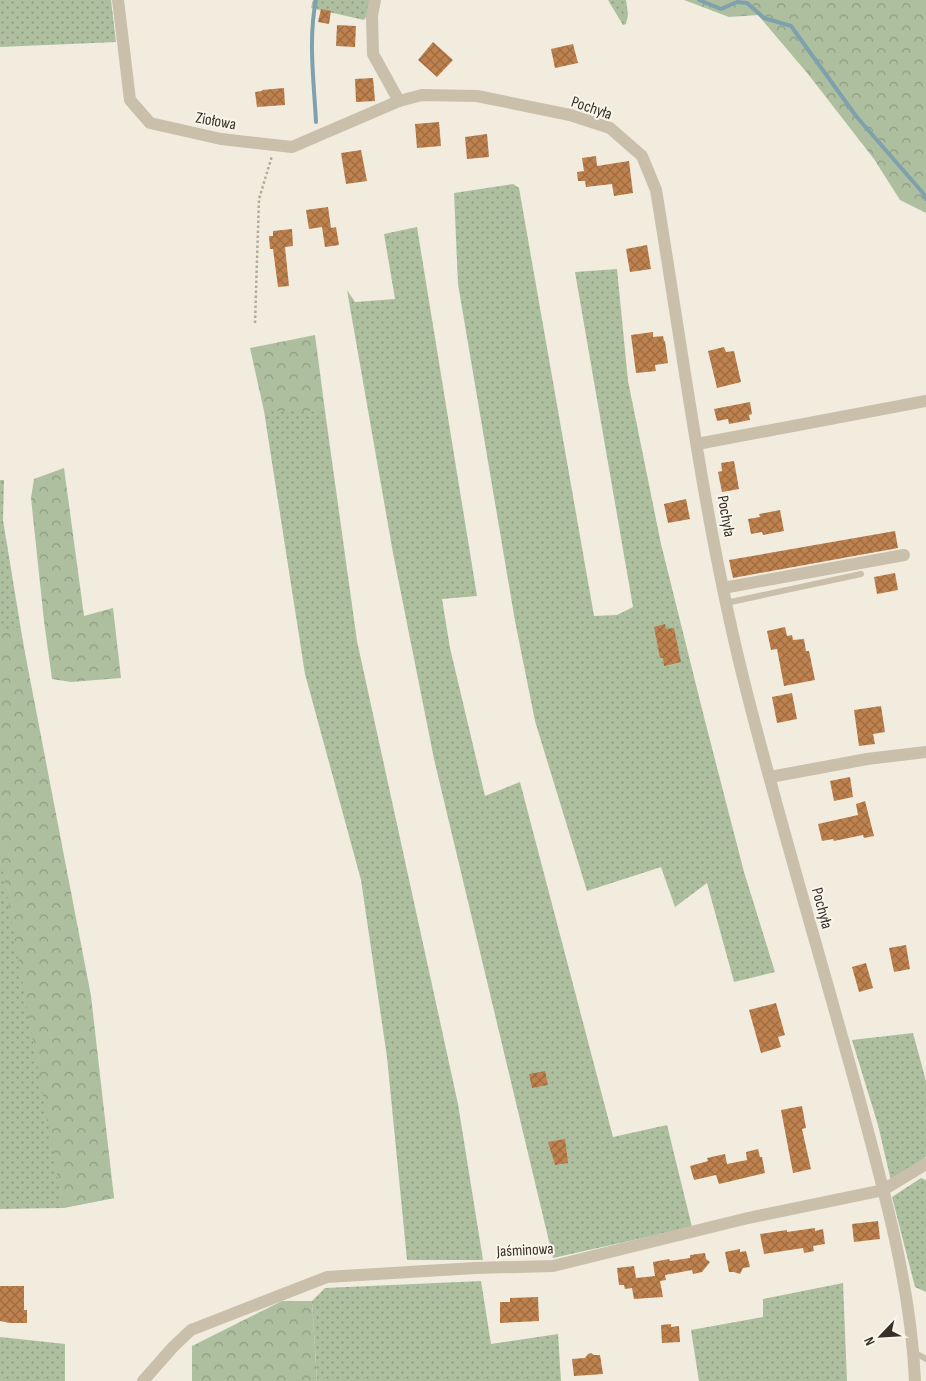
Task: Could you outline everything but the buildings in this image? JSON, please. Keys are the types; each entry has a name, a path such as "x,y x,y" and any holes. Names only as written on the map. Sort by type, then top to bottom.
{"street":[{"name":"Ziołowa","path":"118,0 130,100 150,123 221,138 292,146 399,101"},
{"path":"375,0 372,16 374,54 399,101"},
{"name":"Pochyła","path":"399,101 422,95 477,96 570,115 610,128 642,156 656,190 726,603 748,697 884,1190 910,1314 915,1381"},
{"path":"698,444 926,401"},
{"path":"723,588 904,555"},
{"path":"770,776 867,759 926,752"},
{"name":"Jaśminowa","path":"143,1381 173,1347 192,1330 327,1277 475,1268 553,1266 748,1218 884,1190 926,1164"}],"lane":[{"path":"726,603 862,574"},
{"path":"914,1352 926,1359"}],"path":[{"path":"255,323 259,199 275,145"}],"green space":[{"path":"0,0 111,0 116,42 0,47"},
{"path":"313,0 372,0 371,9 364,20 311,8"},
{"path":"608,0 626,0 628,14 626,24 623,25"},
{"path":"684,0 926,0 926,213 900,200 874,159 808,74 758,15 729,17"},
{"path":"513,184 519,188 594,616 617,615 633,607 575,272 617,269 628,381 661,544 744,872 775,972 734,982 707,883 675,907 661,867 587,891 535,721 515,621 458,284 454,193"},
{"path":"417,227 477,596 442,599 450,648 485,796 520,782 613,1137 667,1125 692,1227 553,1258 434,759 393,553 347,290 355,302 395,299 384,234"},
{"path":"315,335 325,411 264,411 250,348"},
{"path":"264,411 325,411 357,641 458,1104 483,1260 407,1260 387,1057 361,880 305,674"},
{"path":"64,468 84,616 113,608 121,678 71,682 52,679 31,498 34,479"},
{"path":"0,480 4,480 3,520 114,1198 63,1208 0,1209"},
{"path":"20,627 91,996 114,1198 63,1208 0,856 0,631"},
{"path":"913,1033 926,1081 926,1157 891,1181 878,1125 852,1040"},
{"path":"921,1178 926,1180 926,1292 915,1287 892,1197"},
{"path":"481,1281 491,1344 558,1334 561,1381 317,1381 312,1301 325,1288"},
{"path":"843,1283 847,1381 699,1381 691,1330 763,1317 763,1299"},
{"path":"282,1301 312,1301 317,1381 192,1381 192,1346"},
{"path":"0,1337 65,1344 65,1381 0,1381"}],"waterway":[{"path":"316,0 312,30 316,122"},
{"path":"699,0 721,9 737,2 747,3 764,18 791,26 856,116 923,193 926,199"}]}
